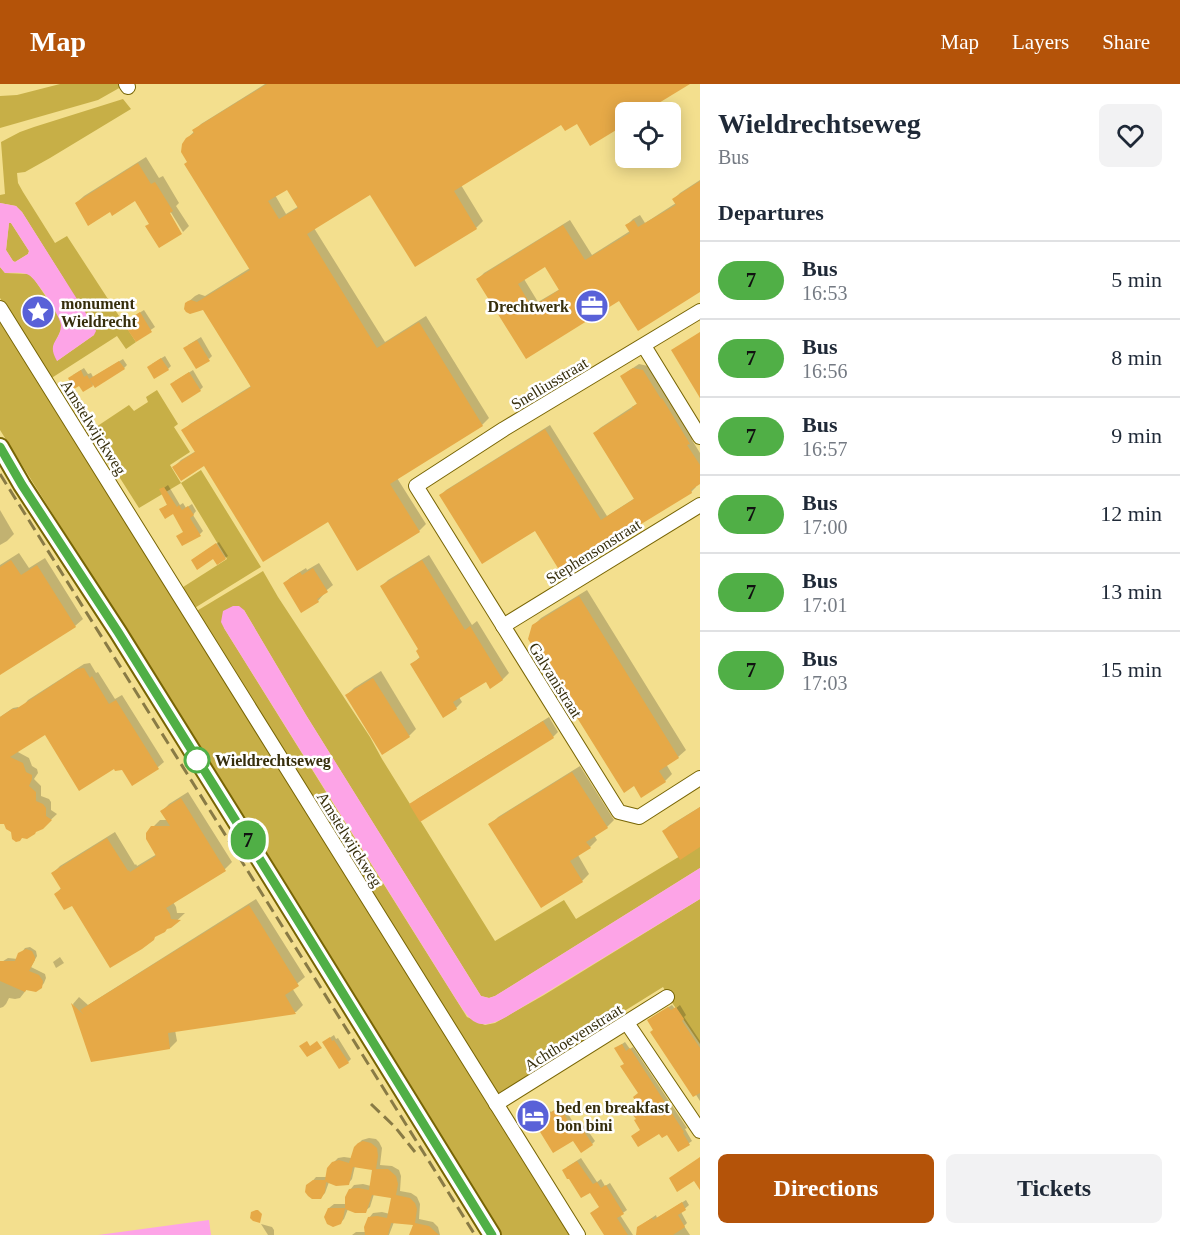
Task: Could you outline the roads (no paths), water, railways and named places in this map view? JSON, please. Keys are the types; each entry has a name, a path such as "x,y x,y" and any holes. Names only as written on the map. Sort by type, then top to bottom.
{"street":[{"name":"Amstelwijckweg","path":"0,308 578,1235"},
{"name":"Snelliusstraat","path":"416,486 525,416 700,311"},
{"path":"644,346 700,437"},
{"path":"0,447 22,485 118,632 492,1235"},
{"name":"Galvanistraat","path":"416,486 619,812 639,817 700,778"},
{"name":"Stephensonstraat","path":"503,626 700,505"},
{"name":"Achthoevenstraat","path":"496,1104 667,997"},
{"path":"627,1023 700,1131"}],"railway":[{"path":"0,474 475,1235"},
{"path":"371,1104 395,1127 415,1152"}],"place":[{"name":"Drechtwerk","path":"592,306"},
{"name":"monument Wieldrecht","path":"38,312"},
{"name":"Wieldrechtseweg","path":"197,760"},
{"name":"bed en breakfast bon bini","path":"533,1116"}]}
